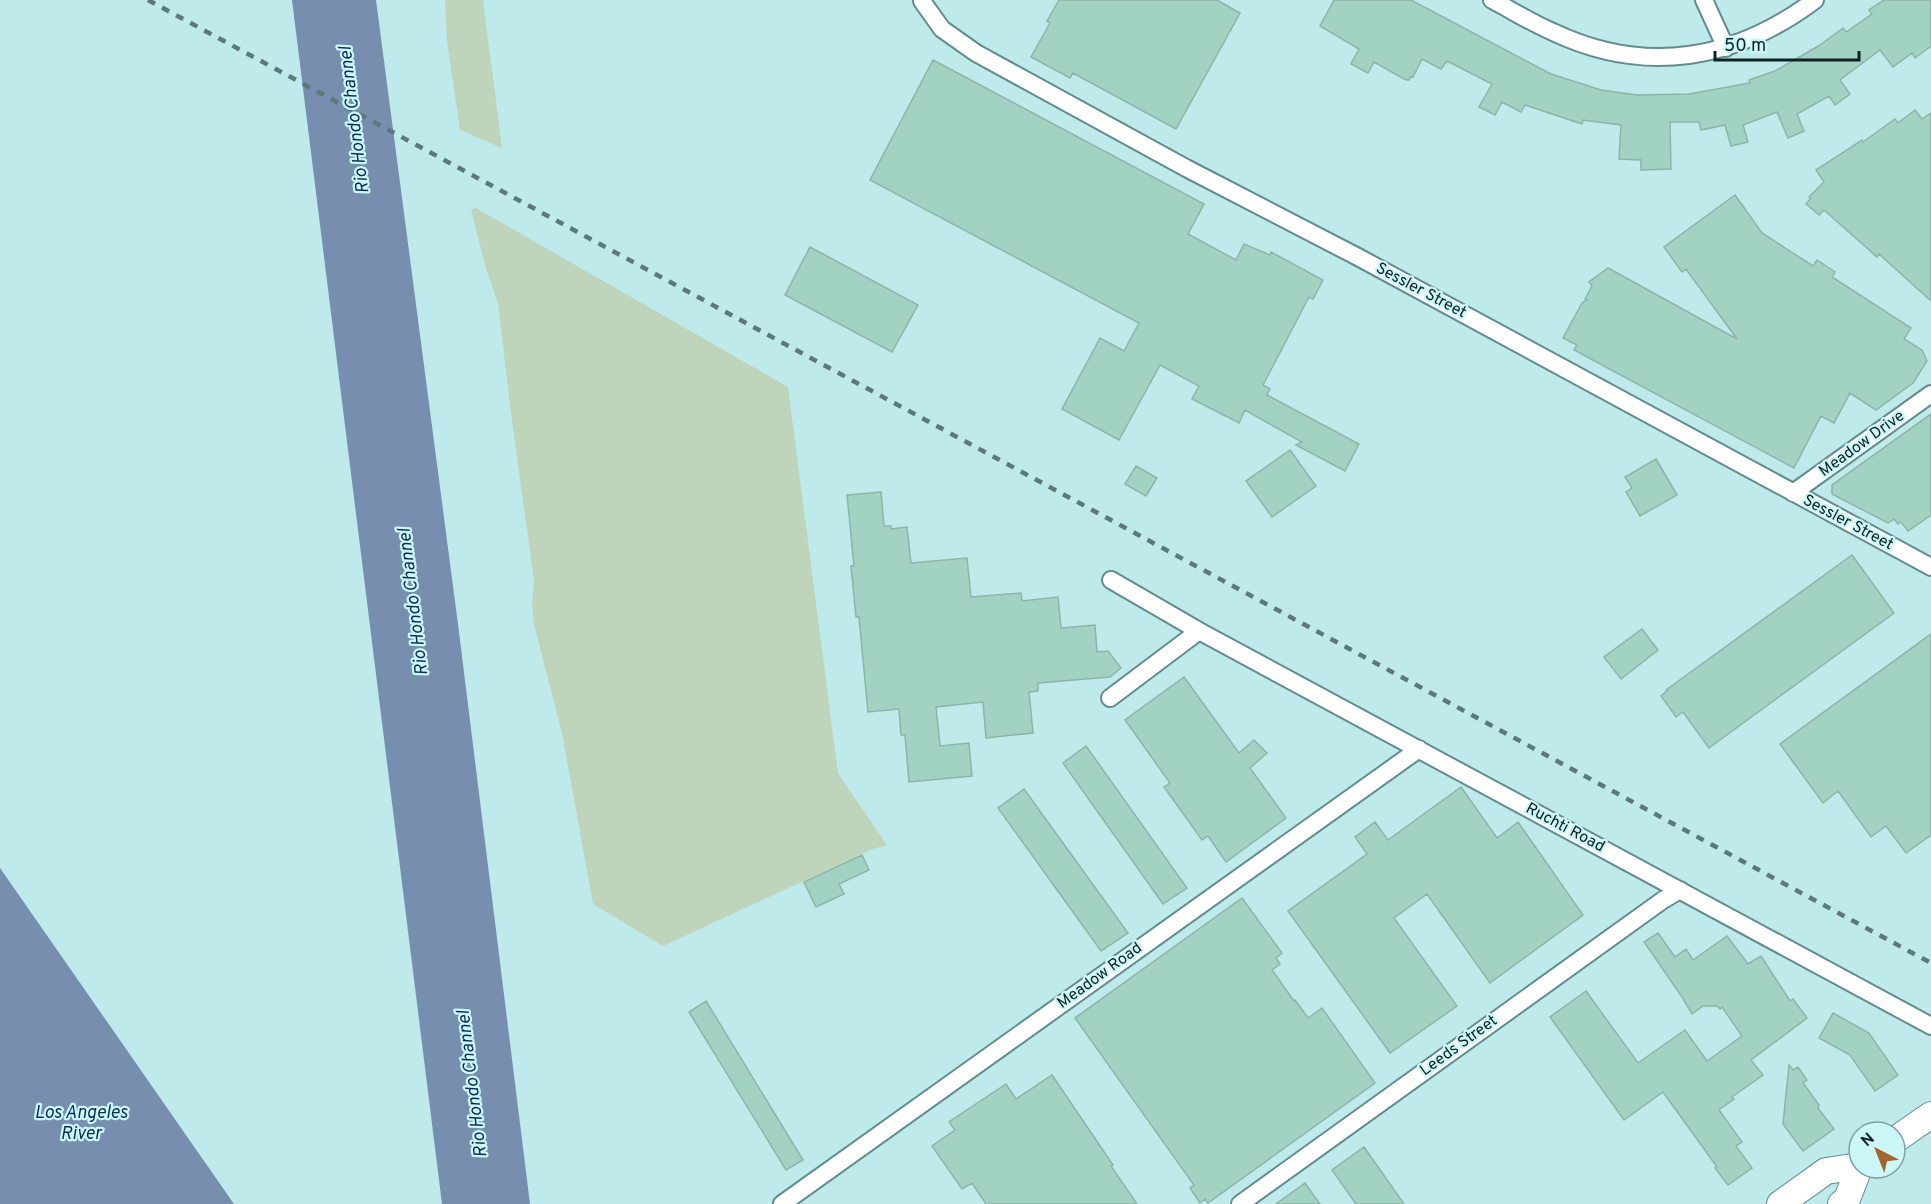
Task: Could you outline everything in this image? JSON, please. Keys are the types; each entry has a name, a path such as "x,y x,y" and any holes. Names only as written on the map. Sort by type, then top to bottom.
{"main road":[{"path":"1907,1132 1931,1115"},
{"path":"1780,1204 1826,1170 1847,1168"},
{"path":"1841,1204 1847,1199 1854,1180"}],"street":[{"path":"1492,0 1553,33 1583,44 1615,53 1668,58 1726,48 1784,22 1815,0"},
{"path":"1704,0 1726,48"},
{"name":"Sessler Street","path":"922,1 942,29 976,53 1931,567"},
{"name":"Meadow Drive","path":"1793,493 1931,394"},
{"name":"Ruchti Road","path":"1111,580 1199,631 1931,1026"},
{"path":"1110,698 1199,631"},
{"name":"Meadow Road","path":"782,1204 1419,749"},
{"name":"Leeds Street","path":"1240,1204 1680,890"}],"green space":[{"path":"445,0 483,0 502,148 460,130 447,41"},
{"path":"476,208 788,387 838,773 887,845 873,849 663,946 593,904 563,738 534,624 532,604 534,581 498,303 487,272 471,210"}],"water":[{"name":"Rio Hondo Channel","path":"292,0 376,0 458,624 530,1204 442,1204"},
{"name":"Los Angeles River","path":"0,868 234,1204 0,1204"}],"building":[{"path":"1059,0 1217,0 1240,13 1176,129 1073,73 1070,78 1031,57 1050,23 1047,21"},
{"path":"1334,0 1411,0 1551,74 1601,90 1637,95 1689,94 1750,83 1749,80 1775,71 1820,45 1843,28 1846,32 1872,14 1869,10 1884,0 1931,0 1931,46 1915,58 1912,53 1893,67 1880,50 1840,80 1850,94 1835,105 1829,96 1797,114 1804,131 1788,138 1777,112 1743,125 1748,142 1731,146 1725,125 1701,130 1699,122 1670,122 1671,169 1641,170 1641,160 1619,159 1621,125 1583,120 1582,124 1525,105 1521,112 1502,102 1495,115 1479,107 1492,84 1447,61 1441,69 1422,59 1413,77 1411,76 1409,80 1374,62 1368,73 1351,64 1359,49 1320,26"},
{"path":"933,60 1204,204 1188,234 1236,260 1244,244 1270,255 1271,252 1323,280 1313,299 1309,297 1263,385 1270,389 1267,395 1359,444 1345,471 1296,445 1302,442 1245,410 1239,423 1192,399 1199,386 1160,365 1119,440 1062,409 1100,338 1124,351 1139,323 870,180"},
{"path":"1915,110 1922,119 1931,113 1931,301 1879,254 1877,257 1824,210 1819,215 1806,204 1811,198 1809,197 1824,182 1816,170 1862,140 1863,142 1895,119 1898,123"},
{"path":"1735,195 1762,233 1813,266 1817,260 1835,272 1832,277 1911,328 1904,339 1922,350 1927,361 1913,383 1876,410 1850,393 1834,423 1821,416 1794,468 1574,350 1577,345 1563,338 1582,303 1587,300 1585,299 1592,286 1589,282 1608,268 1737,339 1686,269 1682,272 1664,247"},
{"path":"810,247 918,305 892,352 785,295"},
{"path":"1931,414 1931,515 1908,531 1901,522 1898,524 1894,519 1888,523 1832,494 1832,485"},
{"path":"1290,450 1316,486 1272,517 1246,481"},
{"path":"1656,459 1677,495 1640,516 1626,492 1632,488 1625,477"},
{"path":"1136,466 1157,478 1146,496 1125,484"},
{"path":"881,492 884,526 891,526 891,529 907,527 911,563 967,558 971,597 1021,593 1022,601 1058,597 1061,628 1095,625 1097,652 1108,651 1121,668 1110,677 1038,683 1038,691 1029,692 1033,733 986,738 983,702 936,707 940,746 969,743 972,776 909,782 905,735 901,735 899,709 868,712 859,617 856,617 851,566 854,566 847,495"},
{"path":"1852,555 1894,613 1709,748 1683,712 1676,717 1661,696 1666,690"},
{"path":"1642,629 1658,650 1621,679 1604,657"},
{"path":"1931,634 1931,835 1906,853 1886,826 1871,837 1838,791 1823,803 1780,744"},
{"path":"1184,677 1239,753 1254,740 1267,753 1250,768 1286,818 1226,862 1208,836 1202,840 1164,787 1170,783 1125,720"},
{"path":"1086,746 1187,888 1163,904 1063,763"},
{"path":"1461,787 1497,838 1518,822 1583,915 1490,983 1427,894 1394,918 1457,1006 1390,1053 1288,911 1367,854 1355,837 1375,822 1388,840"},
{"path":"1024,789 1128,933 1101,951 998,808"},
{"path":"862,855 869,870 839,884 844,894 816,907 804,882"},
{"path":"1242,898 1282,953 1276,958 1280,964 1272,970 1294,1001 1308,1018 1322,1008 1375,1083 1208,1203 1205,1199 1200,1203 1190,1188 1194,1185 1075,1018"},
{"path":"1658,933 1675,957 1686,949 1693,960 1727,936 1748,964 1761,956 1790,1001 1793,999 1807,1018 1751,1060 1763,1075 1732,1097 1734,1099 1719,1110 1742,1142 1736,1146 1752,1168 1728,1185 1663,1092 1624,1120 1550,1017 1586,991 1638,1063 1685,1030 1707,1061 1742,1036 1722,1007 1720,1009 1717,1006 1703,1006 1692,1014 1644,942"},
{"path":"706,1001 803,1160 786,1170 689,1012"},
{"path":"1833,1013 1869,1033 1898,1075 1875,1091 1850,1055 1819,1038"},
{"path":"1789,1065 1793,1070 1798,1067 1807,1080 1803,1083 1834,1129 1803,1151 1783,1124"},
{"path":"1052,1075 1137,1204 986,1204 972,1183 962,1189 932,1146 955,1130 949,1122 1006,1084 1016,1099"},
{"path":"1364,1147 1404,1204 1356,1204 1332,1170"},
{"path":"1305,1183 1320,1204 1276,1204"}],"railway":[{"path":"148,0 1931,963"}]}
